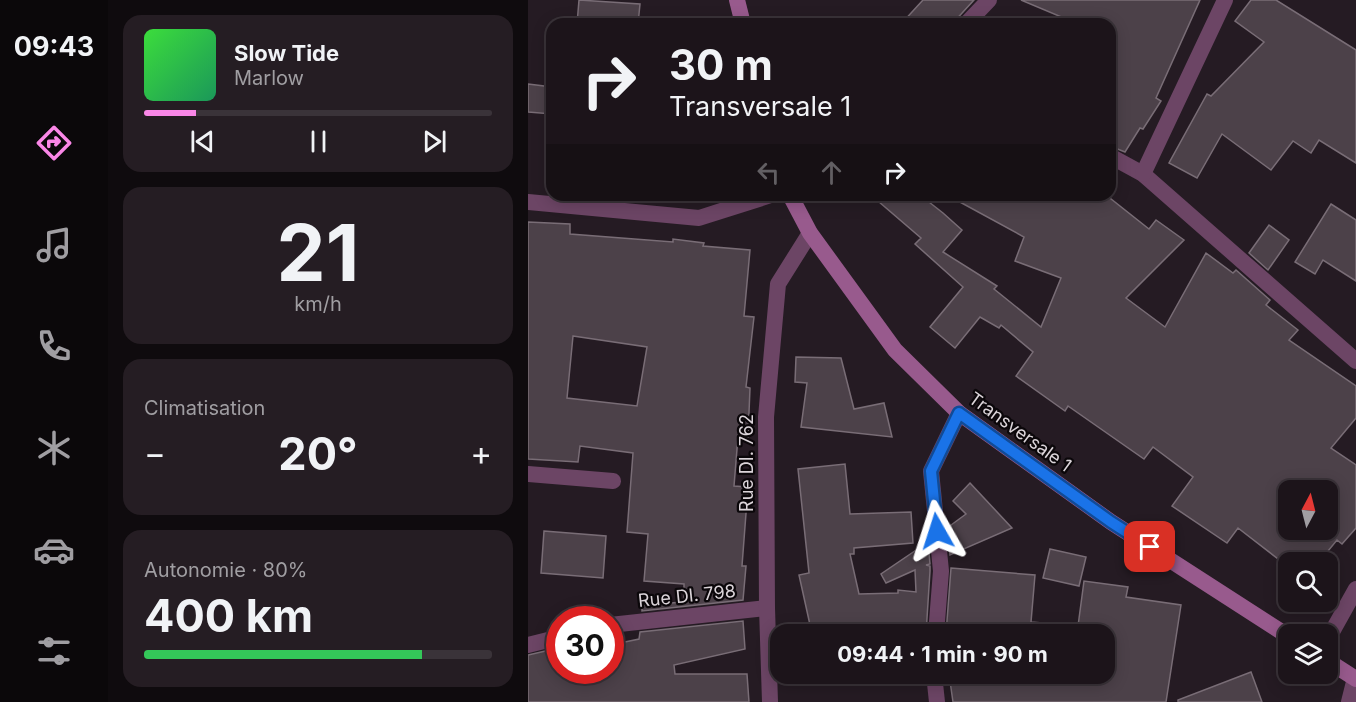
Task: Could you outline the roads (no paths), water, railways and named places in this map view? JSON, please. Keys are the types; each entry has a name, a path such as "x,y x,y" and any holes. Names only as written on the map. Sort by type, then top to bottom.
{"main road":[{"path":"737,0 742,18"},
{"name":"Transversale 1","path":"793,201 810,233 895,350 959,413 1111,522 1278,630"},
{"path":"1338,667 1356,679"}],"street":[{"path":"972,18 989,0"},
{"path":"1143,174 1225,0"},
{"path":"1116,159 1143,174 1356,361"},
{"path":"528,202 699,218 752,201"},
{"name":"Rue DI. 762","path":"770,702 766,417 778,284 810,233"},
{"path":"937,624 941,571 931,471 959,413"},
{"path":"528,474 613,481"},
{"path":"1336,624 1356,589"},
{"name":"Rue DI. 798","path":"624,623 767,608"},
{"path":"528,645 546,640"},
{"path":"1349,702 1356,679"},
{"path":"935,684 937,702"}]}
